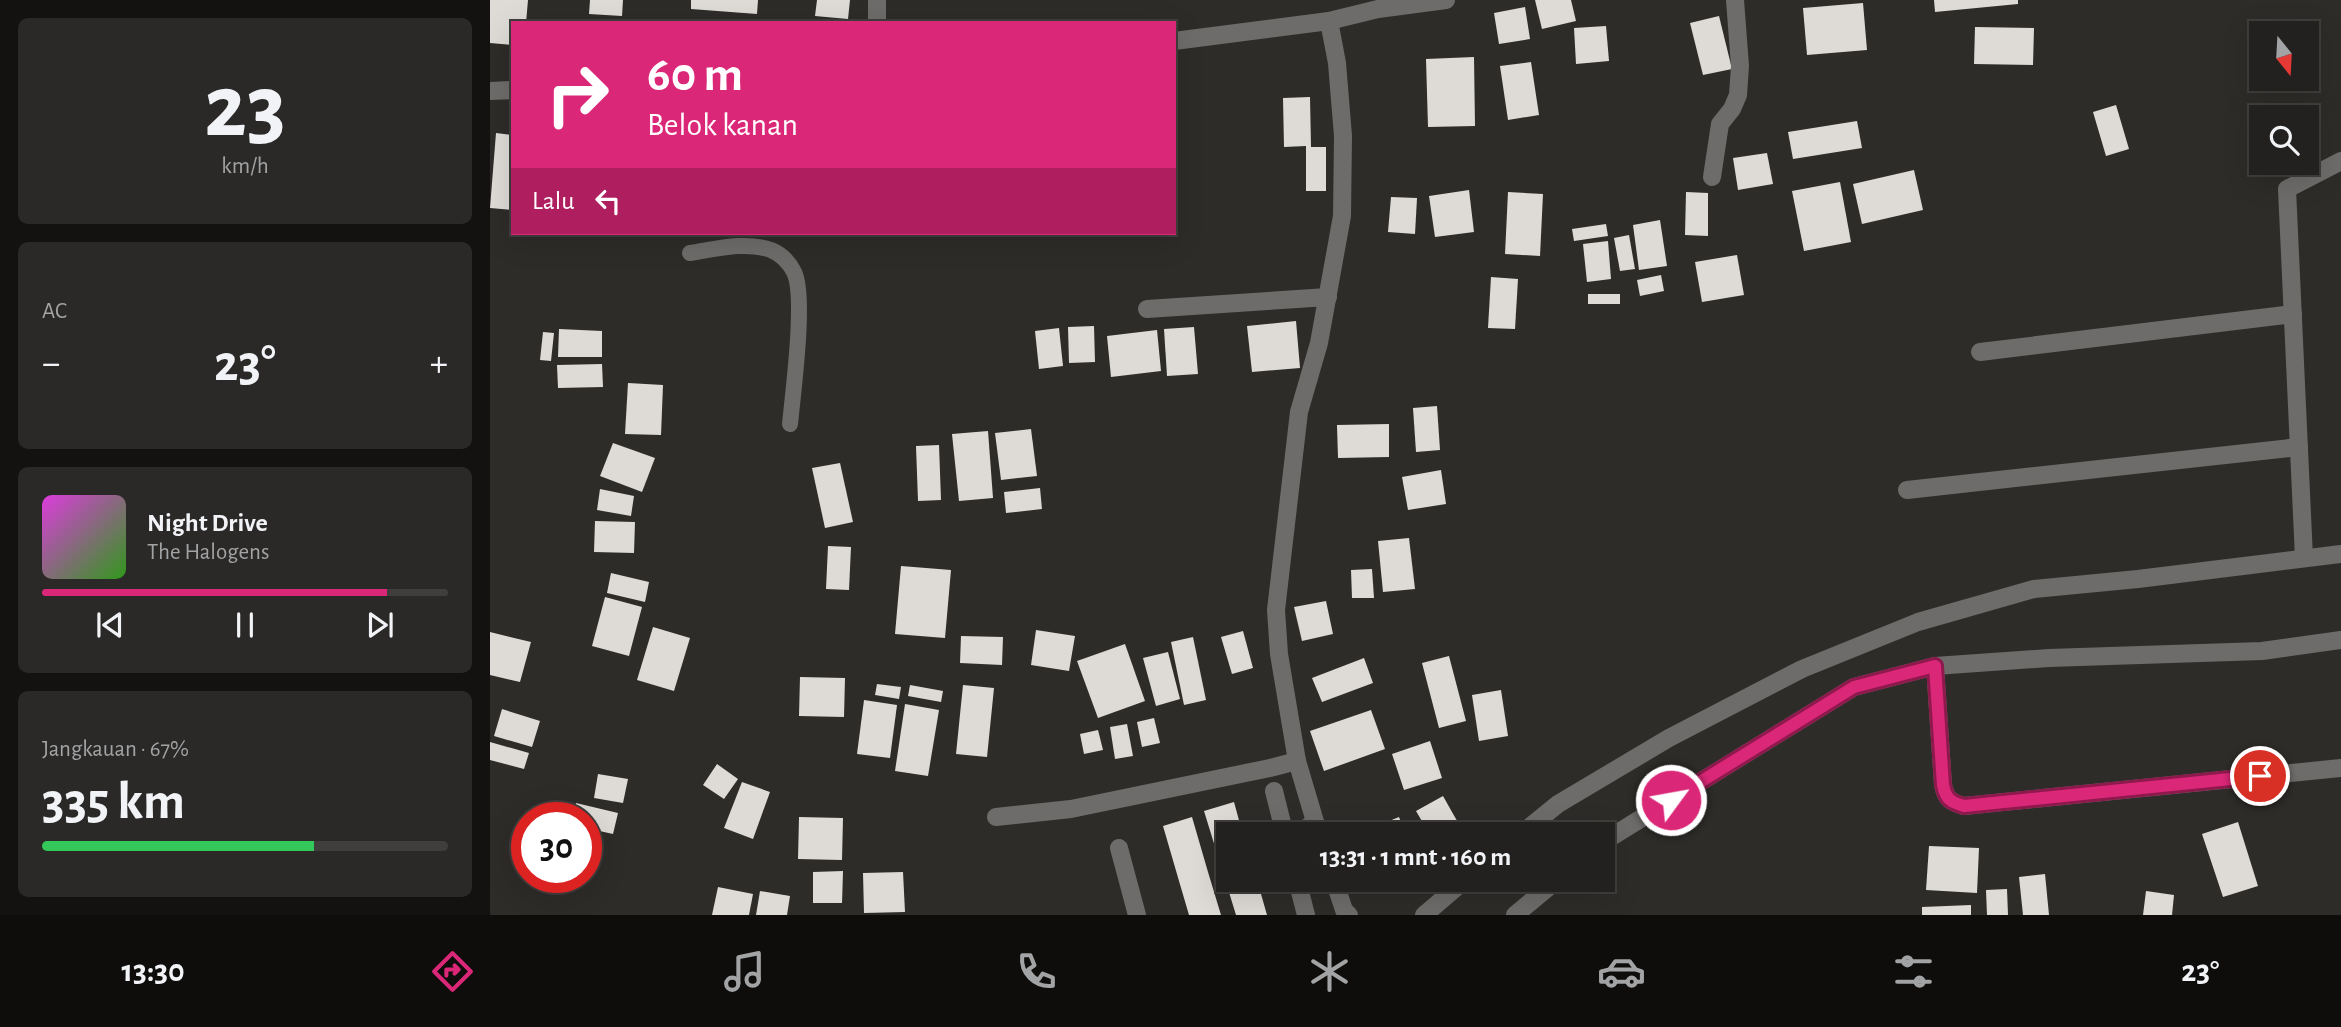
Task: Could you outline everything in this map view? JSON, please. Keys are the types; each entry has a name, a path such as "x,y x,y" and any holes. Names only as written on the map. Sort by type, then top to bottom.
{"street":[{"path":"877,0 877,21"},
{"path":"1176,41 1329,20 1378,5 1446,0"},
{"path":"1712,177 1720,124 1732,109 1738,95 1740,66 1735,0"},
{"path":"1315,822 1297,761 1279,654 1276,610 1300,412 1319,343 1342,216 1343,136 1337,63 1329,20"},
{"path":"490,91 511,90"},
{"path":"2304,558 2287,190 2341,161"},
{"path":"1147,309 1328,297"},
{"path":"1980,352 2292,314"},
{"path":"1907,490 2299,447"},
{"path":"1536,822 1558,804 1669,738 1802,669 1918,622 2034,589 2341,554"},
{"path":"1615,835 1854,687 1935,666 2049,658 2262,651 2341,640"},
{"path":"1935,666 1945,795 1951,802 1964,806 2341,768"},
{"path":"996,817 1071,808 1297,761"},
{"path":"1274,792 1282,822"},
{"path":"1119,848 1137,915"},
{"path":"1300,892 1306,915"},
{"path":"1338,892 1344,910 1349,915"},
{"path":"1424,915 1451,892"},
{"path":"1515,915 1543,892"}],"lane":[{"path":"690,253 747,239 785,258 795,274 800,304 790,424"}],"building":[{"path":"490,0 528,0 526,21 511,21 511,45 490,43"},
{"path":"590,0 623,0 622,16 589,14"},
{"path":"691,0 758,0 757,14 691,9"},
{"path":"817,0 850,0 848,19 815,16"},
{"path":"1535,0 1571,0 1576,21 1542,29"},
{"path":"1934,0 2018,0 2018,4 1935,12"},
{"path":"1863,3 1867,50 1807,55 1803,8"},
{"path":"1525,7 1530,39 1499,44 1494,13"},
{"path":"1719,16 1732,69 1703,75 1690,23"},
{"path":"1606,26 1609,61 1576,64 1574,28"},
{"path":"1975,27 2034,28 2033,65 1974,64"},
{"path":"1474,57 1475,126 1428,127 1426,59"},
{"path":"1531,62 1539,115 1508,120 1500,66"},
{"path":"1310,97 1311,147 1326,147 1326,191 1306,191 1306,146 1284,147 1283,98"},
{"path":"2116,105 2129,149 2106,156 2093,112"},
{"path":"1857,121 1862,148 1793,159 1788,132"},
{"path":"496,133 511,135 511,210 490,208"},
{"path":"1767,153 1773,184 1738,190 1733,158"},
{"path":"1914,170 1923,210 1862,224 1853,184"},
{"path":"1840,182 1851,242 1804,251 1792,191"},
{"path":"1469,190 1474,232 1435,237 1429,196"},
{"path":"1508,192 1543,194 1540,256 1505,254"},
{"path":"1686,192 1708,193 1708,236 1685,235"},
{"path":"1391,197 1417,198 1415,234 1388,232"},
{"path":"1660,220 1667,266 1639,270 1633,225"},
{"path":"1606,224 1608,236 1574,241 1572,229"},
{"path":"1629,235 1635,269 1620,271 1614,238"},
{"path":"1608,241 1611,279 1587,282 1583,244"},
{"path":"1737,255 1744,295 1702,302 1695,262"},
{"path":"1661,275 1664,291 1640,296 1637,280"},
{"path":"1491,277 1518,279 1515,329 1488,328"},
{"path":"1588,294 1620,294 1620,304 1588,304"},
{"path":"1296,321 1300,368 1252,372 1247,326"},
{"path":"1094,326 1095,362 1069,363 1068,327"},
{"path":"1194,327 1198,374 1167,376 1164,329"},
{"path":"1059,328 1063,366 1039,369 1035,331"},
{"path":"559,329 602,331 602,357 558,357"},
{"path":"1157,330 1161,371 1111,377 1107,336"},
{"path":"543,332 554,333 551,361 540,360"},
{"path":"602,364 603,387 558,388 557,365"},
{"path":"628,383 663,385 661,435 625,434"},
{"path":"1437,406 1440,450 1416,452 1413,408"},
{"path":"1389,424 1389,457 1338,458 1337,425"},
{"path":"1031,429 1037,476 1001,480 995,433"},
{"path":"988,431 993,498 959,501 952,434"},
{"path":"613,443 655,458 642,492 600,476"},
{"path":"939,445 941,500 918,501 916,446"},
{"path":"840,463 853,522 825,528 812,468"},
{"path":"1441,470 1446,504 1408,510 1402,477"},
{"path":"1040,488 1042,509 1006,513 1004,492"},
{"path":"600,489 634,496 631,516 597,510"},
{"path":"595,521 635,522 634,553 594,552"},
{"path":"1409,538 1415,589 1383,592 1378,541"},
{"path":"828,546 851,547 849,590 826,589"},
{"path":"901,566 951,570 945,638 895,634"},
{"path":"1372,569 1374,598 1352,598 1351,570"},
{"path":"611,573 649,582 645,602 607,593"},
{"path":"605,597 642,607 629,656 592,646"},
{"path":"1326,601 1333,634 1302,641 1294,607"},
{"path":"653,627 690,638 674,691 637,680"},
{"path":"1036,630 1075,636 1069,671 1031,665"},
{"path":"1243,631 1253,668 1232,674 1221,637"},
{"path":"490,632 531,642 520,682 490,675"},
{"path":"961,636 1003,637 1002,665 960,663"},
{"path":"1193,637 1206,700 1184,705 1171,642"},
{"path":"1125,644 1145,701 1098,718 1077,661"},
{"path":"1168,652 1180,699 1156,706 1143,658"},
{"path":"1449,656 1466,721 1439,728 1422,663"},
{"path":"1364,658 1373,683 1322,702 1312,678"},
{"path":"800,677 845,678 844,717 799,716"},
{"path":"877,684 901,687 899,699 875,695"},
{"path":"910,685 943,691 941,702 908,696"},
{"path":"963,685 994,688 987,757 956,754"},
{"path":"1501,690 1508,736 1479,741 1472,695"},
{"path":"864,700 897,705 890,758 857,754"},
{"path":"905,704 939,710 928,776 895,771"},
{"path":"502,709 540,721 532,747 494,736"},
{"path":"1371,710 1385,749 1324,771 1310,731"},
{"path":"1154,718 1160,743 1142,747 1137,722"},
{"path":"1127,724 1133,756 1115,759 1110,727"},
{"path":"1098,730 1103,750 1084,754 1080,734"},
{"path":"1430,741 1442,778 1404,790 1392,754"},
{"path":"490,742 529,753 524,769 490,760"},
{"path":"717,764 738,779 724,799 703,785"},
{"path":"598,774 628,779 623,803 594,798"},
{"path":"742,782 770,792 753,839 724,828"},
{"path":"1443,796 1458,822 1422,822 1416,811"},
{"path":"1234,802 1239,822 1216,822 1216,850 1204,811"},
{"path":"602,809 618,813 613,834 602,832"},
{"path":"799,817 843,818 842,860 798,859"},
{"path":"1192,817 1221,915 1189,915 1163,826"},
{"path":"1399,817 1401,822 1386,822"},
{"path":"2238,822 2258,886 2223,897 2202,834"},
{"path":"1929,846 1979,848 1977,893 1926,890"},
{"path":"843,871 842,903 813,903 813,872"},
{"path":"903,872 905,912 864,913 863,873"},
{"path":"2045,874 2049,915 2023,915 2019,877"},
{"path":"718,887 753,894 749,915 712,915"},
{"path":"2007,889 2008,915 1987,915 1986,890"},
{"path":"760,891 790,896 787,915 756,915"},
{"path":"2146,891 2174,895 2172,915 2143,915"},
{"path":"1229,892 1260,892 1267,915 1236,915"},
{"path":"1971,905 1971,915 1922,915 1922,907"}],"route":[{"path":"1671,800 1854,687 1935,666 1943,785 1945,795 1951,802 1964,806 2260,776"}]}
